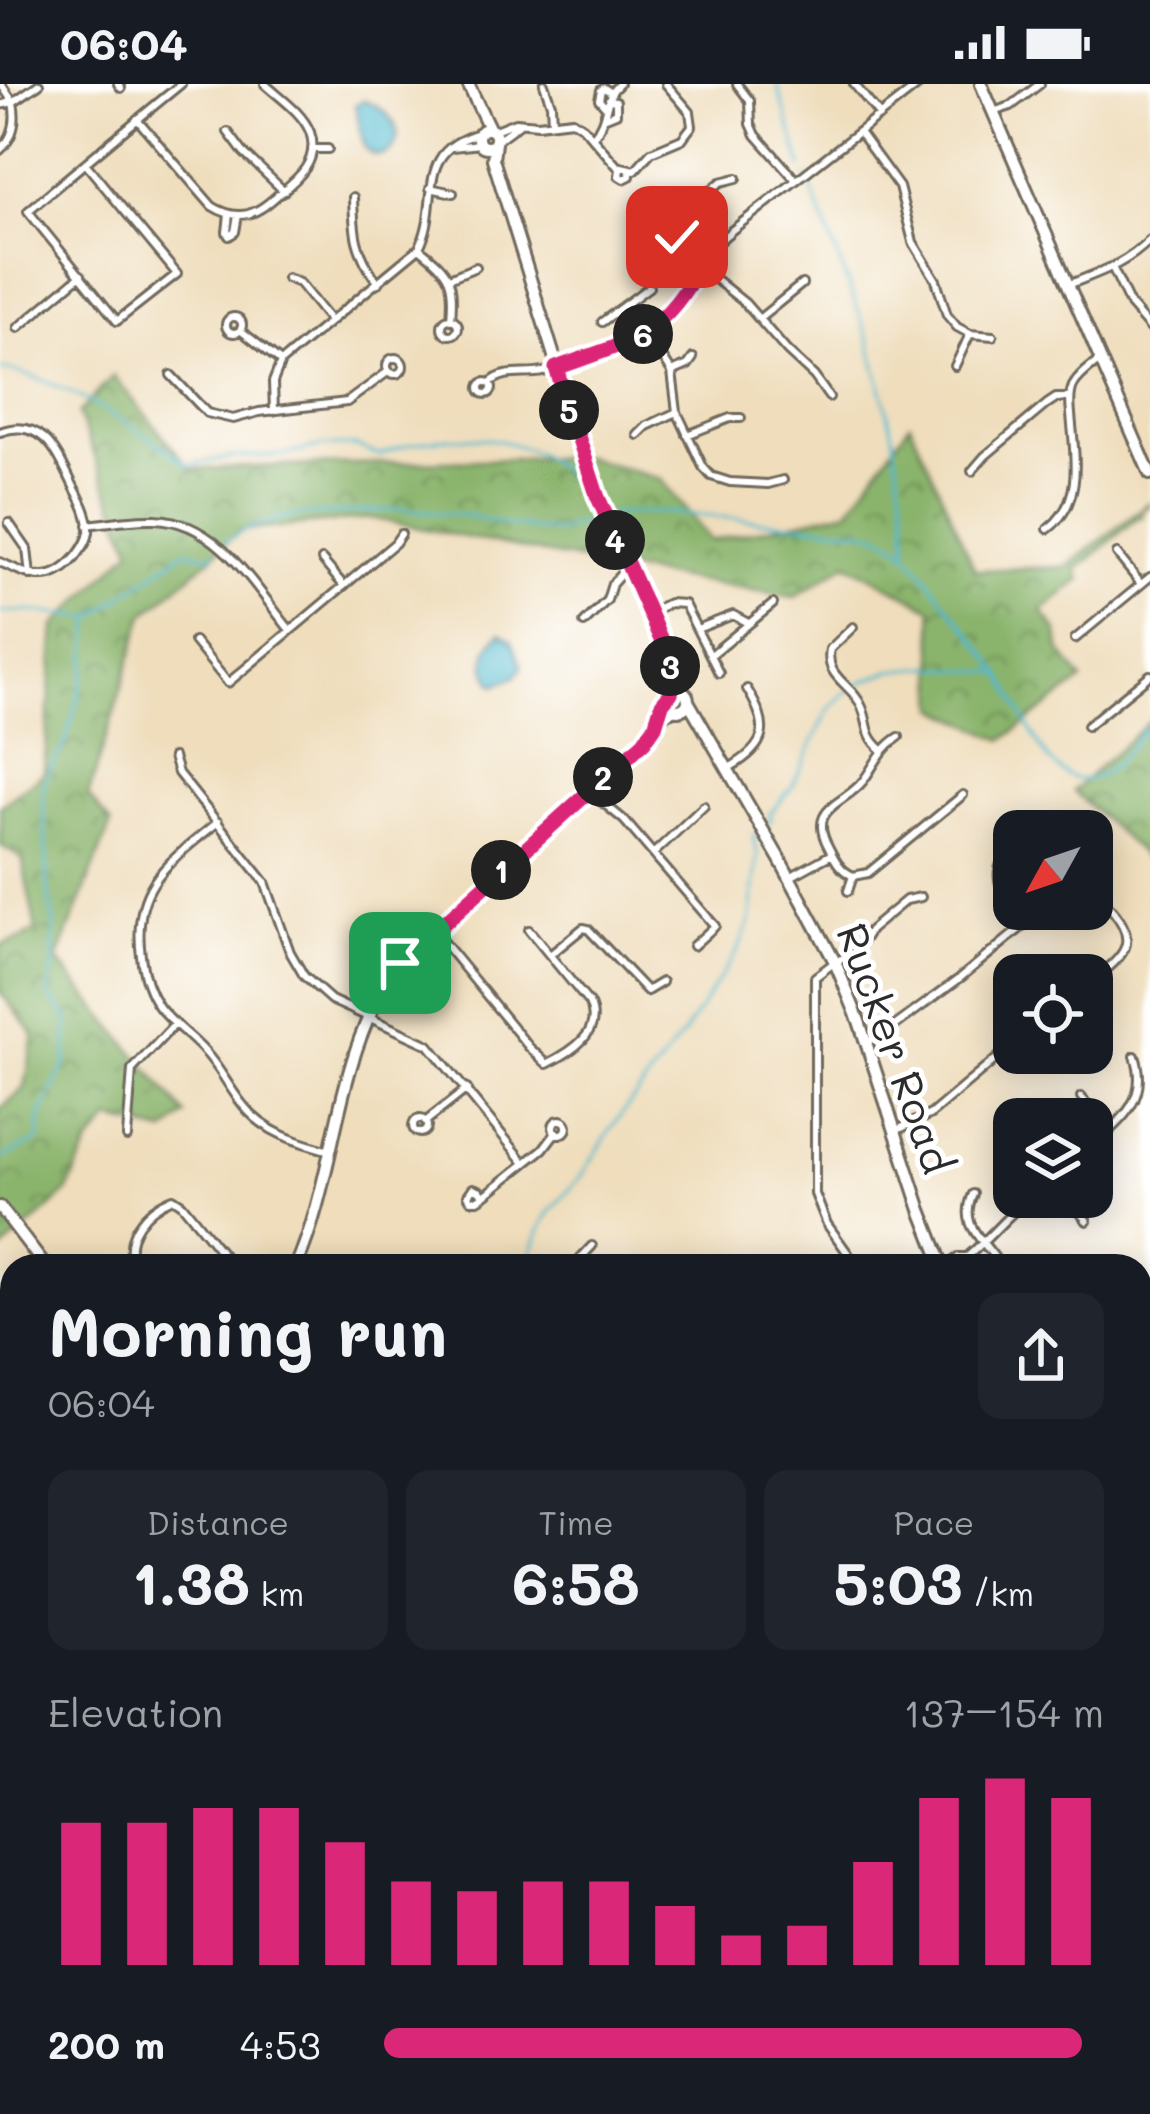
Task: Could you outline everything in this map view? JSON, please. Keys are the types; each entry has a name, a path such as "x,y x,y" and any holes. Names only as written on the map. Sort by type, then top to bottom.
{"main road":[{"name":"Rucker Road","path":"468,84 603,509 669,658 673,685 729,768 835,962 939,1254"},
{"path":"981,84 1150,474"},
{"path":"300,1254 374,1001 400,963 644,742 664,715 676,710 669,704 678,695"},
{"path":"655,726 662,704 678,695"},
{"name":"Rucker Road","path":"676,710 707,732"},
{"path":"0,1207 36,1254"}],"street":[{"path":"0,150 14,128 13,102 2,84"},
{"path":"0,105 26,96 39,84"},
{"path":"85,163 177,274 118,321 28,211 137,119 181,84"},
{"path":"137,119 208,202 234,215 258,210 304,172 312,149 303,120 265,84"},
{"path":"544,84 552,122"},
{"path":"592,137 619,84"},
{"path":"274,411 273,382 281,362 419,248 428,229 436,161 458,141 487,137 511,123 572,120 584,127 624,178 651,152 682,139 700,121 666,84"},
{"path":"737,84 750,101 756,135 796,180"},
{"path":"854,84 880,116"},
{"path":"490,383 500,376 556,368 647,332 679,301 713,247 920,84"},
{"path":"993,112 1011,106 1040,84"},
{"path":"228,132 284,191"},
{"path":"859,132 899,187 913,242 936,280 947,315 970,334 993,336"},
{"path":"312,149 328,149"},
{"path":"737,178 721,182 677,219 677,237 699,266 731,290 829,397"},
{"path":"430,188 453,193"},
{"path":"353,197 356,246 378,283"},
{"path":"1068,285 1113,269 1150,239"},
{"path":"419,248 449,278 451,320"},
{"path":"449,278 476,267"},
{"path":"1113,269 1130,305 1150,328"},
{"path":"18,328 81,275"},
{"path":"287,278 299,283 330,321"},
{"path":"759,319 802,284"},
{"path":"602,322 649,287"},
{"path":"628,305 672,372 676,412 698,462 711,476 751,484 783,480"},
{"path":"240,330 281,362"},
{"path":"955,366 970,334"},
{"path":"672,372 693,358"},
{"path":"1048,529 1064,514 1073,491 1070,398 1079,378 1100,360"},
{"path":"171,375 200,407 233,419 346,402 389,371"},
{"path":"972,471 1047,404 1070,398"},
{"path":"638,435 676,412"},
{"path":"687,435 741,418"},
{"path":"0,432 25,429 49,442 82,503 88,525 86,543 63,569 50,576 30,575 0,562"},
{"path":"88,525 154,518 200,531 222,547 291,630"},
{"path":"9,523 27,549 30,575"},
{"path":"194,641 228,683 401,535"},
{"path":"1118,554 1141,584"},
{"path":"322,560 344,586"},
{"path":"584,623 607,600 612,584 627,567"},
{"path":"1075,639 1150,577"},
{"path":"648,613 676,602 688,610 719,674"},
{"path":"710,655 773,604"},
{"path":"697,629 733,615 749,624"},
{"path":"853,627 833,645 828,659 836,676 862,704 869,736 882,750"},
{"path":"1088,726 1150,675"},
{"path":"729,768 753,753 763,732 759,709 747,689"},
{"path":"899,737 882,750 860,785 825,814 822,833 842,870 853,876 868,873 963,795"},
{"path":"173,757 178,773 265,882 290,952 304,976 331,1000 429,1045 525,1162"},
{"path":"589,790 624,820 715,926 693,946"},
{"path":"654,853 704,806"},
{"path":"218,822 160,871 148,889 138,939 145,980 157,1004 206,1052 259,1121 289,1139 330,1151"},
{"path":"790,877 832,854"},
{"path":"848,891 853,876"},
{"path":"848,1254 827,1224 815,1194 814,977 856,952 870,930 906,900 921,897"},
{"path":"1113,912 1128,939 1124,952 1113,962"},
{"path":"550,955 583,928 588,929 647,991 662,982"},
{"path":"434,932 547,1064 583,1039 594,1022 589,1003 529,930"},
{"path":"866,1043 1019,930"},
{"path":"127,1137 131,1070 175,1024"},
{"path":"1113,1128 1141,1098 1142,1072 1135,1056"},
{"path":"895,1131 932,1114 993,1062"},
{"path":"425,1122 467,1089"},
{"path":"484,1196 543,1149 556,1132"},
{"path":"973,1193 969,1219 991,1254"},
{"path":"129,1254 133,1233 165,1200 173,1198 222,1254"},
{"path":"970,1254 1004,1218"},
{"path":"584,1254 592,1246"}],"green space":[{"path":"113,376 191,469 584,457 661,479 710,541 849,510 910,423 975,570 1067,567 1150,504 1142,517 1077,570 1081,579 1042,611 1058,632 1060,650 1082,681 1003,740 937,708 932,609 847,563 795,597 627,570 371,518 239,531 144,615 88,796 111,824 57,960 186,1115 165,1133 111,1120 89,1144 67,1192 0,1253 0,1109 25,1088 34,1034 0,992 0,945 36,930 22,858 0,845 0,806 44,773 55,626 132,549 78,414"},
{"path":"1150,721 1150,862 1113,828 1113,810 1094,810 1073,791"}],"water":[{"path":"364,100 394,123 397,135 389,152 372,154 364,146 355,105"},
{"path":"501,633 512,641 522,667 515,677 495,685 486,658"}],"waterway":[{"path":"777,84 802,167"},
{"path":"807,177 869,339 892,430 907,550"},
{"path":"0,369 71,393 188,465 285,455 322,446 356,446 379,455 456,438 509,443 556,466 578,489 594,518 601,516"},
{"path":"225,542 288,516 404,509 557,532 591,519"},
{"path":"610,514 662,512 862,530 891,540 913,559 1000,672 1047,756 1074,778 1090,779 1108,771 1150,723"},
{"path":"0,1159 39,1140 40,1117 66,1062 68,1019 48,994 54,926 43,789 74,713 92,618 186,550 210,556 215,551"},
{"path":"0,612 92,618"},
{"path":"764,827 792,787 828,711 862,682 890,671 929,667 999,673"},
{"path":"531,1254 549,1213 581,1177 738,950 750,922 758,854 753,838 758,834"}],"route":[{"path":"400,963 644,742 671,693 669,658 597,495 556,368 629,341 668,314 699,266 677,237"}]}
